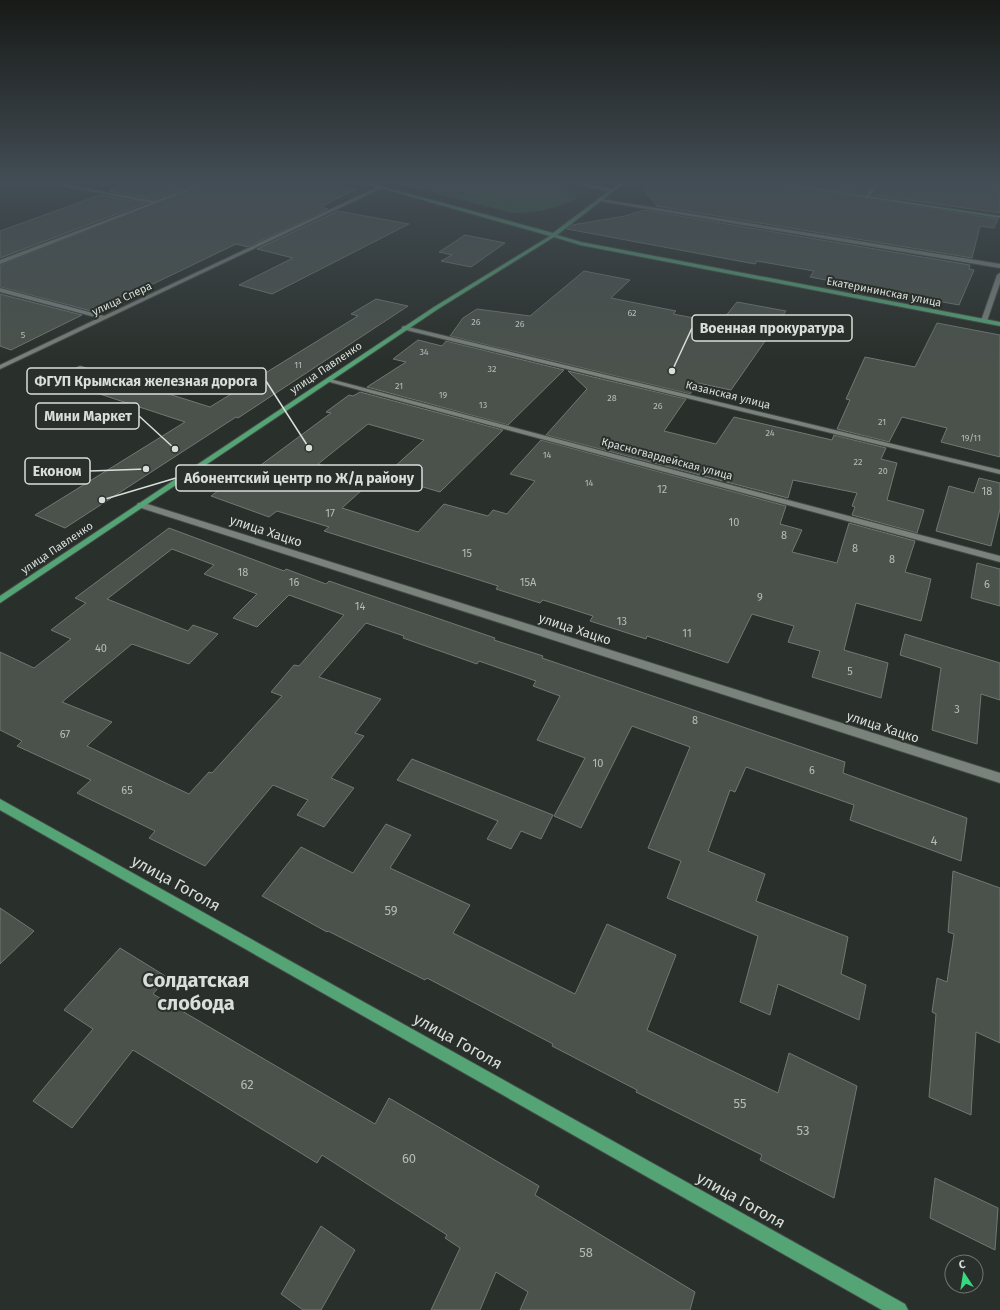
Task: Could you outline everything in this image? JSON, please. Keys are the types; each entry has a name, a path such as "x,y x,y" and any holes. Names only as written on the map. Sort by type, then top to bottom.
{"main road":[{"name":"улица Павленко","path":"0,600 404,328 542,242"},
{"name":"Екатерининская улица","path":"577,242 1000,324"},
{"name":"улица Гоголя","path":"0,804 899,1310"}],"street":[{"path":"0,262 51,242"},
{"name":"улица Спера","path":"0,367 265,242"},
{"path":"856,242 1000,266"},
{"path":"984,321 1000,275"},
{"path":"0,290 105,318"},
{"name":"Казанская улица","path":"404,328 1000,472"},
{"name":"Красногвардейская улица","path":"328,380 1000,559"},
{"name":"улица Хацко","path":"141,505 1000,778"}],"building":[{"path":"0,242 42,242 0,258"},
{"path":"58,242 258,242 248,247 236,244 153,284 150,283 91,311 0,287 0,265"},
{"path":"272,242 374,242 272,294 239,285 293,258 257,249"},
{"path":"454,242 505,243 471,267 441,261 452,255 439,252"},
{"path":"638,242 834,242 970,265 969,269 974,270 959,305 810,277 814,271 757,261 755,264"},
{"path":"876,242 976,242 972,258"},
{"path":"584,271 630,280 611,298 676,311 673,314 720,323 737,302 786,311 731,390 698,383 690,394 450,336 463,318 477,309 530,316"},
{"path":"0,294 82,315 11,350 0,346"},
{"path":"376,299 408,306 238,418 236,417 65,528 35,515 185,422 54,379 80,366 210,407 358,316 351,314"},
{"path":"937,323 1000,335 1000,457 941,442 947,428 902,417 889,442 837,429 850,400 846,399 865,357 915,367"},
{"path":"418,340 442,346 446,341 564,370 508,425 367,387 406,362 393,359"},
{"path":"568,371 686,399 664,431 716,444 734,417 832,440 834,435 886,448 881,459 897,463 887,500 924,510 917,533 852,515 855,507 852,506 857,493 793,480 788,498 546,435 587,389"},
{"path":"360,392 503,430 440,492 406,482 403,484 382,478 424,440 368,424 318,464 373,480 342,508 418,532 444,504 488,516 493,510 507,514 535,481 510,474 541,440 786,506 780,524 802,530 792,552 837,563 849,523 915,541 905,572 931,579 921,621 856,603 844,650 888,663 881,698 812,677 820,651 788,642 794,626 752,614 728,663 647,636 646,639 590,621 593,616 543,600 540,603 496,589 498,586 324,531 329,527 277,511 269,517 211,496 241,474 246,476 331,413 326,412 349,395 353,396"},
{"path":"979,478 1000,483 1000,509 991,546 936,531 949,486 974,493"},
{"path":"169,528 284,571 286,569 326,584 329,581 495,638 494,640 543,656 542,658 845,762 843,773 967,818 961,861 850,820 854,805 746,767 735,792 730,790 708,851 765,874 756,901 848,937 841,974 866,985 859,1020 778,984 770,1015 740,1002 758,936 667,898 681,861 648,848 690,747 632,726 581,828 554,816 585,758 537,740 560,696 533,686 536,681 479,661 477,664 403,638 404,636 366,623 319,677 381,699 355,733 364,736 331,778 354,788 324,827 297,815 308,800 273,785 205,866 149,838 155,831 77,793 91,780 17,746 22,741 0,730 0,652 34,668 71,639 51,630 86,603 75,598","holes":["172,549 214,565 204,574 257,594 233,618 257,627 289,595 344,615 299,666 294,665 271,692 282,696 212,773 209,772 189,794 87,746 112,722 62,702 132,644 189,664 218,634 193,625 188,631 107,599"]},
{"path":"977,563 1000,569 1000,606 971,598"},
{"path":"905,634 1000,663 1000,700 981,694 977,744 932,730 941,668 900,655"},
{"path":"412,759 553,815 541,839 521,831 511,849 487,839 498,821 397,780"},
{"path":"386,824 411,835 390,868 470,905 453,933 575,994 607,924 676,955 647,1030 778,1093 789,1053 857,1086 834,1198 760,1160 762,1155 636,1092 637,1090 552,1046 553,1044 427,978 425,980 328,931 327,932 262,896 301,847 353,873"},
{"path":"953,871 1000,888 1000,1043 976,1032 971,1115 929,1097 936,1014 932,1012 937,978 947,982 954,934 948,932"},
{"path":"0,908 34,931 0,964"},
{"path":"120,948 167,977 153,994 375,1124 389,1098 539,1186 535,1195 695,1292 690,1310 520,1310 528,1292 496,1272 480,1310 431,1310 460,1248 445,1238 447,1235 322,1155 317,1163 133,1050 72,1128 33,1101 93,1029 64,1010"},
{"path":"935,1178 998,1208 995,1250 930,1218"},
{"path":"321,1226 355,1250 321,1310 303,1310 281,1294"}],"place":[{"name":"Военная прокуратура","path":"672,371"},
{"name":"ФГУП Крымская железная дорога","path":"309,448"},
{"name":"Мини Маркет","path":"175,449"},
{"name":"Економ","path":"146,469"},
{"name":"Абонентский центр по Ж/д району","path":"102,500"}],"district":[{"name":"Солдатская слобода","path":"196,992"}]}
